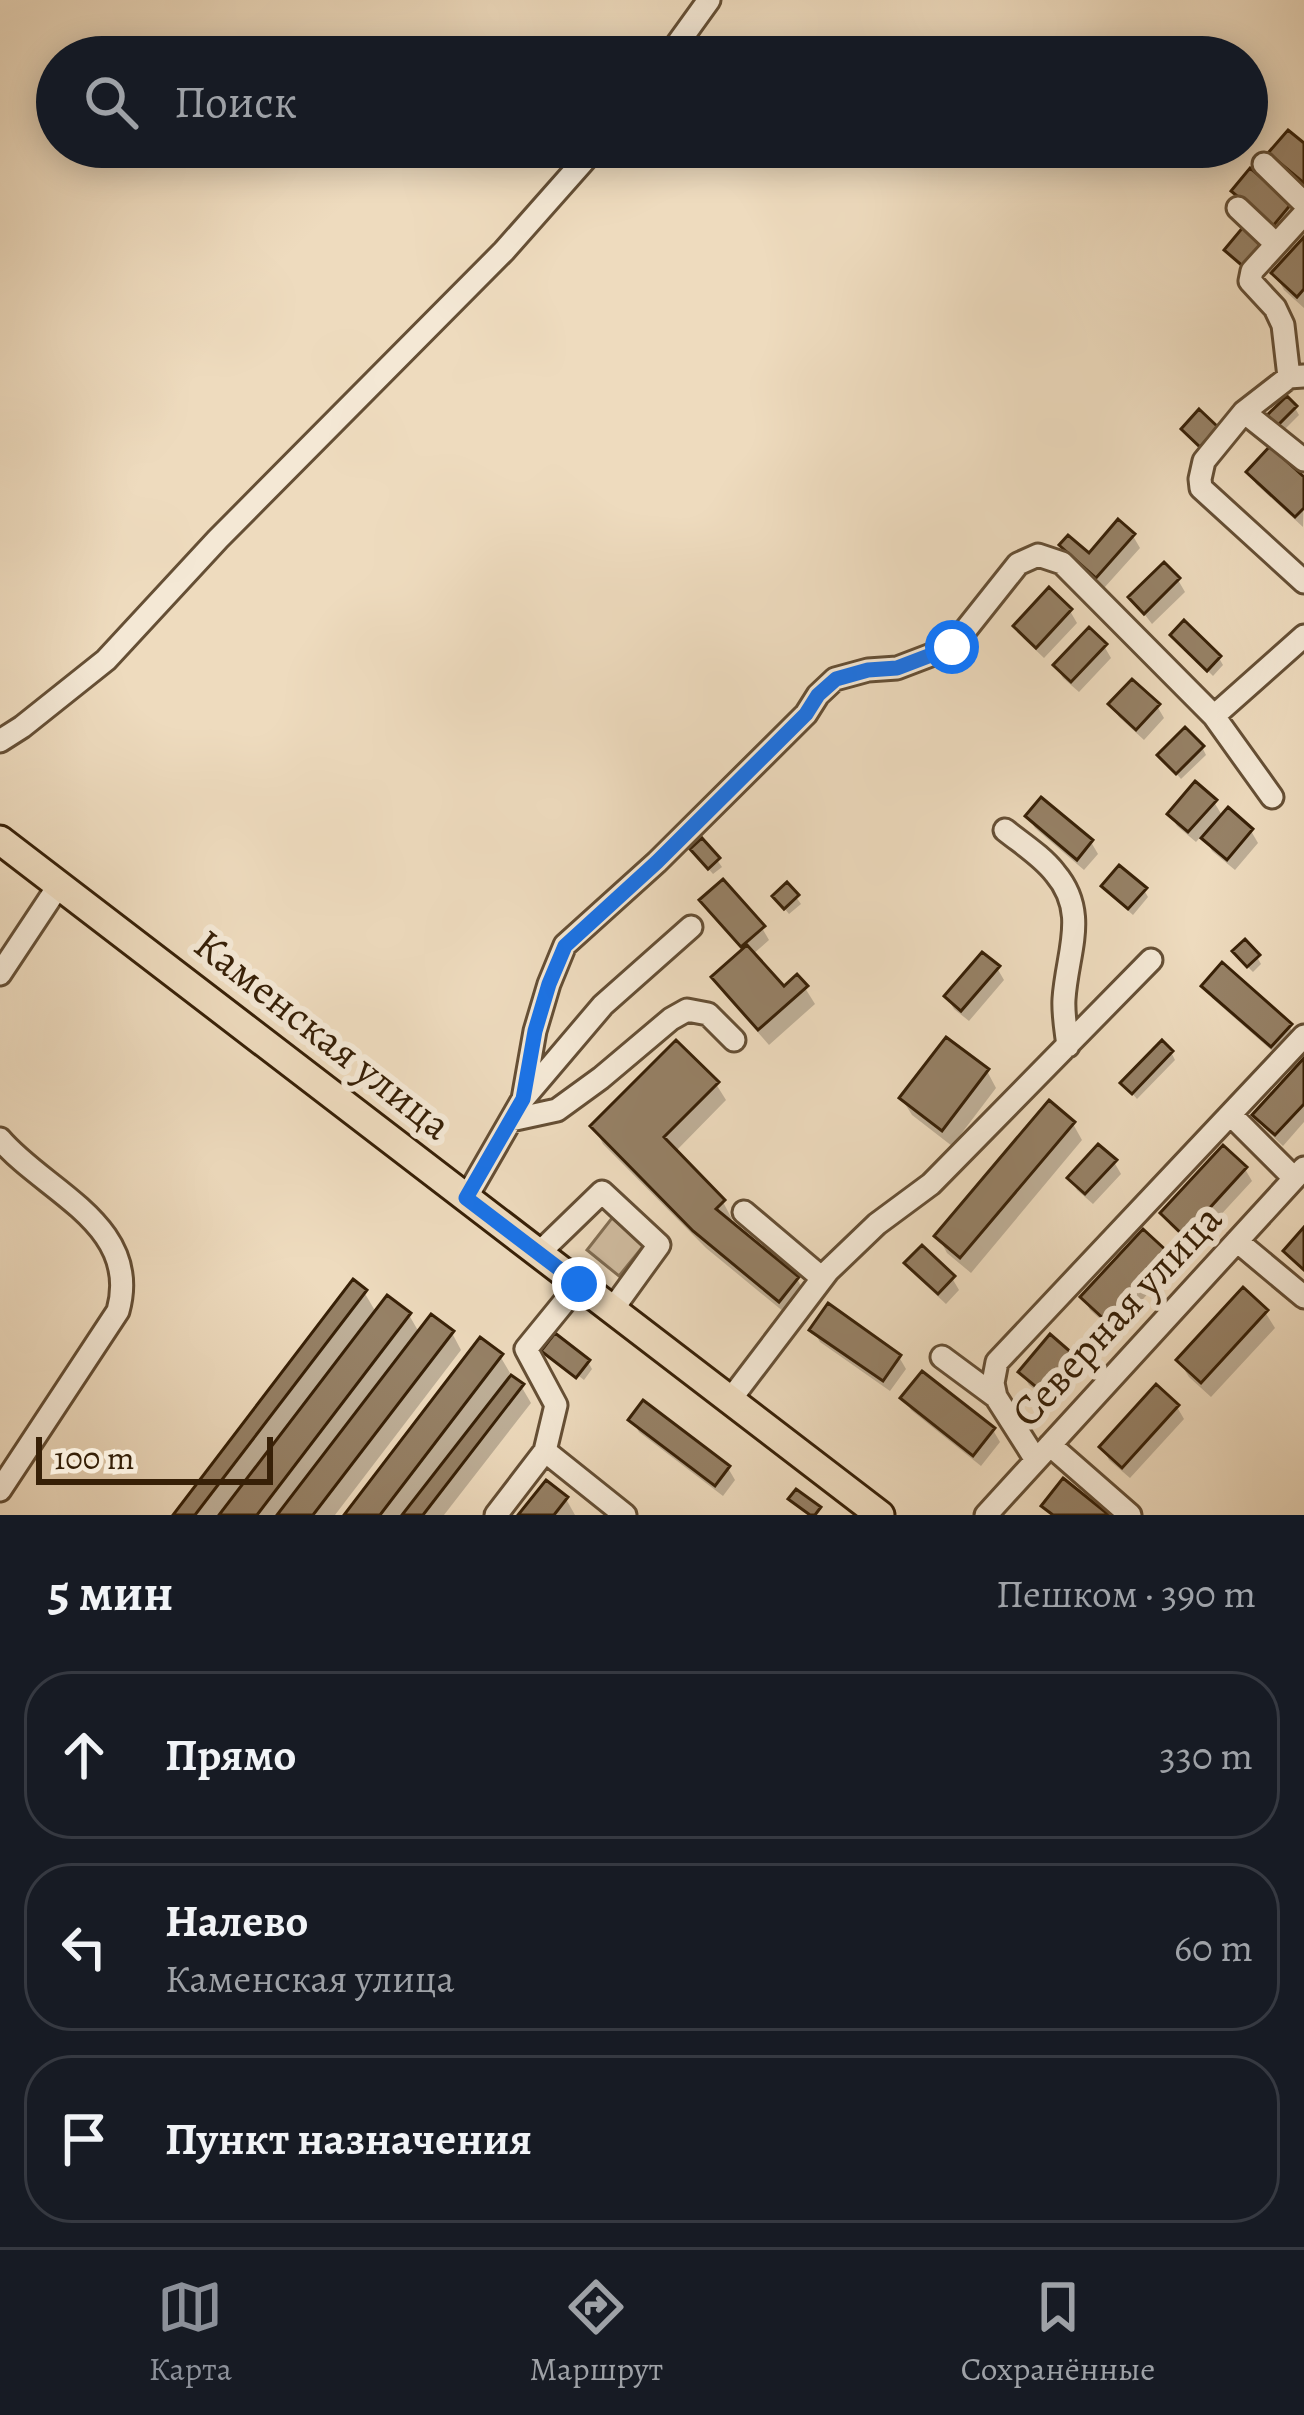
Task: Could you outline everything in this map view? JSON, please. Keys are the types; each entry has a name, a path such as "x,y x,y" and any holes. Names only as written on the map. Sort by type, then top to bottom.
{"main road":[{"name":"Каменская улица","path":"0,840 880,1515"}],"street":[{"path":"683,36 709,0"},
{"path":"0,741 106,660 218,539 505,251 578,168"},
{"path":"1268,168 1304,203"},
{"path":"1238,208 1276,244"},
{"path":"1304,214 1252,271 1250,281 1275,308 1296,377 1244,412 1204,461 1200,479 1201,488 1304,582"},
{"path":"1244,412 1304,460"},
{"path":"523,1099 535,1031 565,946 657,862 836,679 897,668 952,647 1018,565 1038,556 1062,563 1214,716 1304,636"},
{"path":"1210,712 1272,797"},
{"path":"1005,830 1055,872 1072,900 1076,928 1064,1005 1068,1046"},
{"path":"0,974 59,885"},
{"path":"466,1198 523,1099 603,1005 691,927"},
{"path":"730,1400 822,1278 877,1224 931,1184 1150,960"},
{"path":"511,1120 556,1110 687,1010 708,1014 734,1040"},
{"path":"996,1397 997,1363 1304,1036"},
{"path":"1231,1115 1299,1173"},
{"path":"0,1139 96,1221 119,1264 123,1290 118,1311 0,1490"},
{"name":"Северная улица","path":"986,1515 1299,1173"},
{"path":"538,1254 602,1192 658,1246 612,1310"},
{"path":"743,1212 822,1278"},
{"path":"1237,1241 1304,1298"},
{"path":"496,1515 545,1451 556,1405 526,1348 579,1284"},
{"path":"941,1357 996,1397 1043,1452 1130,1515"},
{"path":"545,1451 625,1515"}],"shaded area":[{"path":"612,1218 645,1244 619,1276 587,1250"}],"building":[{"path":"1288,130 1304,143 1304,183 1268,153"},
{"path":"1250,168 1292,203 1273,226 1231,191"},
{"path":"1244,226 1265,243 1245,268 1224,250"},
{"path":"1304,237 1304,289 1297,297 1271,273"},
{"path":"1287,396 1297,406 1273,430 1263,419"},
{"path":"1199,409 1218,427 1200,447 1181,429"},
{"path":"1270,446 1304,477 1304,508 1295,517 1246,472"},
{"path":"1118,519 1135,534 1096,578 1059,545 1068,535 1089,553"},
{"path":"1164,562 1180,578 1144,614 1128,597"},
{"path":"1049,587 1072,609 1036,648 1013,626"},
{"path":"1184,620 1221,656 1207,671 1170,635"},
{"path":"1089,627 1107,644 1071,682 1053,665"},
{"path":"1132,679 1160,704 1136,730 1108,704"},
{"path":"1185,727 1204,746 1176,774 1157,755"},
{"path":"1195,781 1217,800 1188,832 1167,814"},
{"path":"1041,797 1093,840 1077,860 1025,816"},
{"path":"1228,807 1253,829 1227,860 1201,838"},
{"path":"702,838 720,858 708,869 690,849"},
{"path":"1119,865 1147,888 1128,909 1101,886"},
{"path":"723,879 765,926 741,947 699,900"},
{"path":"787,882 799,895 784,909 772,896"},
{"path":"1245,939 1260,955 1247,967 1232,951"},
{"path":"747,945 784,986 797,974 808,986 758,1030 711,977"},
{"path":"982,952 1000,966 961,1011 944,996"},
{"path":"1222,962 1292,1024 1271,1047 1201,986"},
{"path":"946,1037 989,1069 942,1131 899,1098"},
{"path":"676,1040 719,1082 664,1137 725,1200 716,1209 799,1277 779,1302 693,1231 590,1126"},
{"path":"1162,1040 1173,1051 1132,1094 1120,1083"},
{"path":"1304,1058 1304,1104 1275,1135 1252,1115"},
{"path":"1049,1100 1075,1122 960,1258 934,1236"},
{"path":"1098,1144 1117,1160 1085,1194 1067,1178"},
{"path":"1223,1145 1247,1167 1184,1236 1160,1213"},
{"path":"1304,1227 1304,1270 1283,1251"},
{"path":"1143,1229 1169,1253 1106,1321 1080,1297"},
{"path":"922,1245 955,1276 938,1294 904,1263"},
{"path":"353,1279 367,1290 195,1515 173,1515"},
{"path":"1243,1287 1268,1310 1201,1383 1176,1360"},
{"path":"387,1295 411,1313 257,1515 219,1515"},
{"path":"828,1303 901,1355 883,1381 809,1330"},
{"path":"431,1314 454,1331 313,1515 277,1515"},
{"path":"555,1333 590,1360 576,1378 541,1351"},
{"path":"1050,1334 1073,1354 1041,1391 1018,1372"},
{"path":"480,1337 503,1354 380,1515 344,1515"},
{"path":"922,1371 995,1428 973,1456 900,1398"},
{"path":"511,1375 524,1384 423,1515 402,1515"},
{"path":"1156,1384 1179,1405 1122,1468 1099,1447"},
{"path":"643,1400 730,1466 715,1486 628,1420"},
{"path":"1063,1478 1109,1515 1053,1515 1041,1506"},
{"path":"546,1480 568,1497 554,1515 518,1515"},
{"path":"796,1489 821,1507 815,1515 788,1499"}],"route":[{"path":"579,1284 466,1198 523,1099 535,1031 565,946 657,862 836,679 897,668 952,647"}]}
